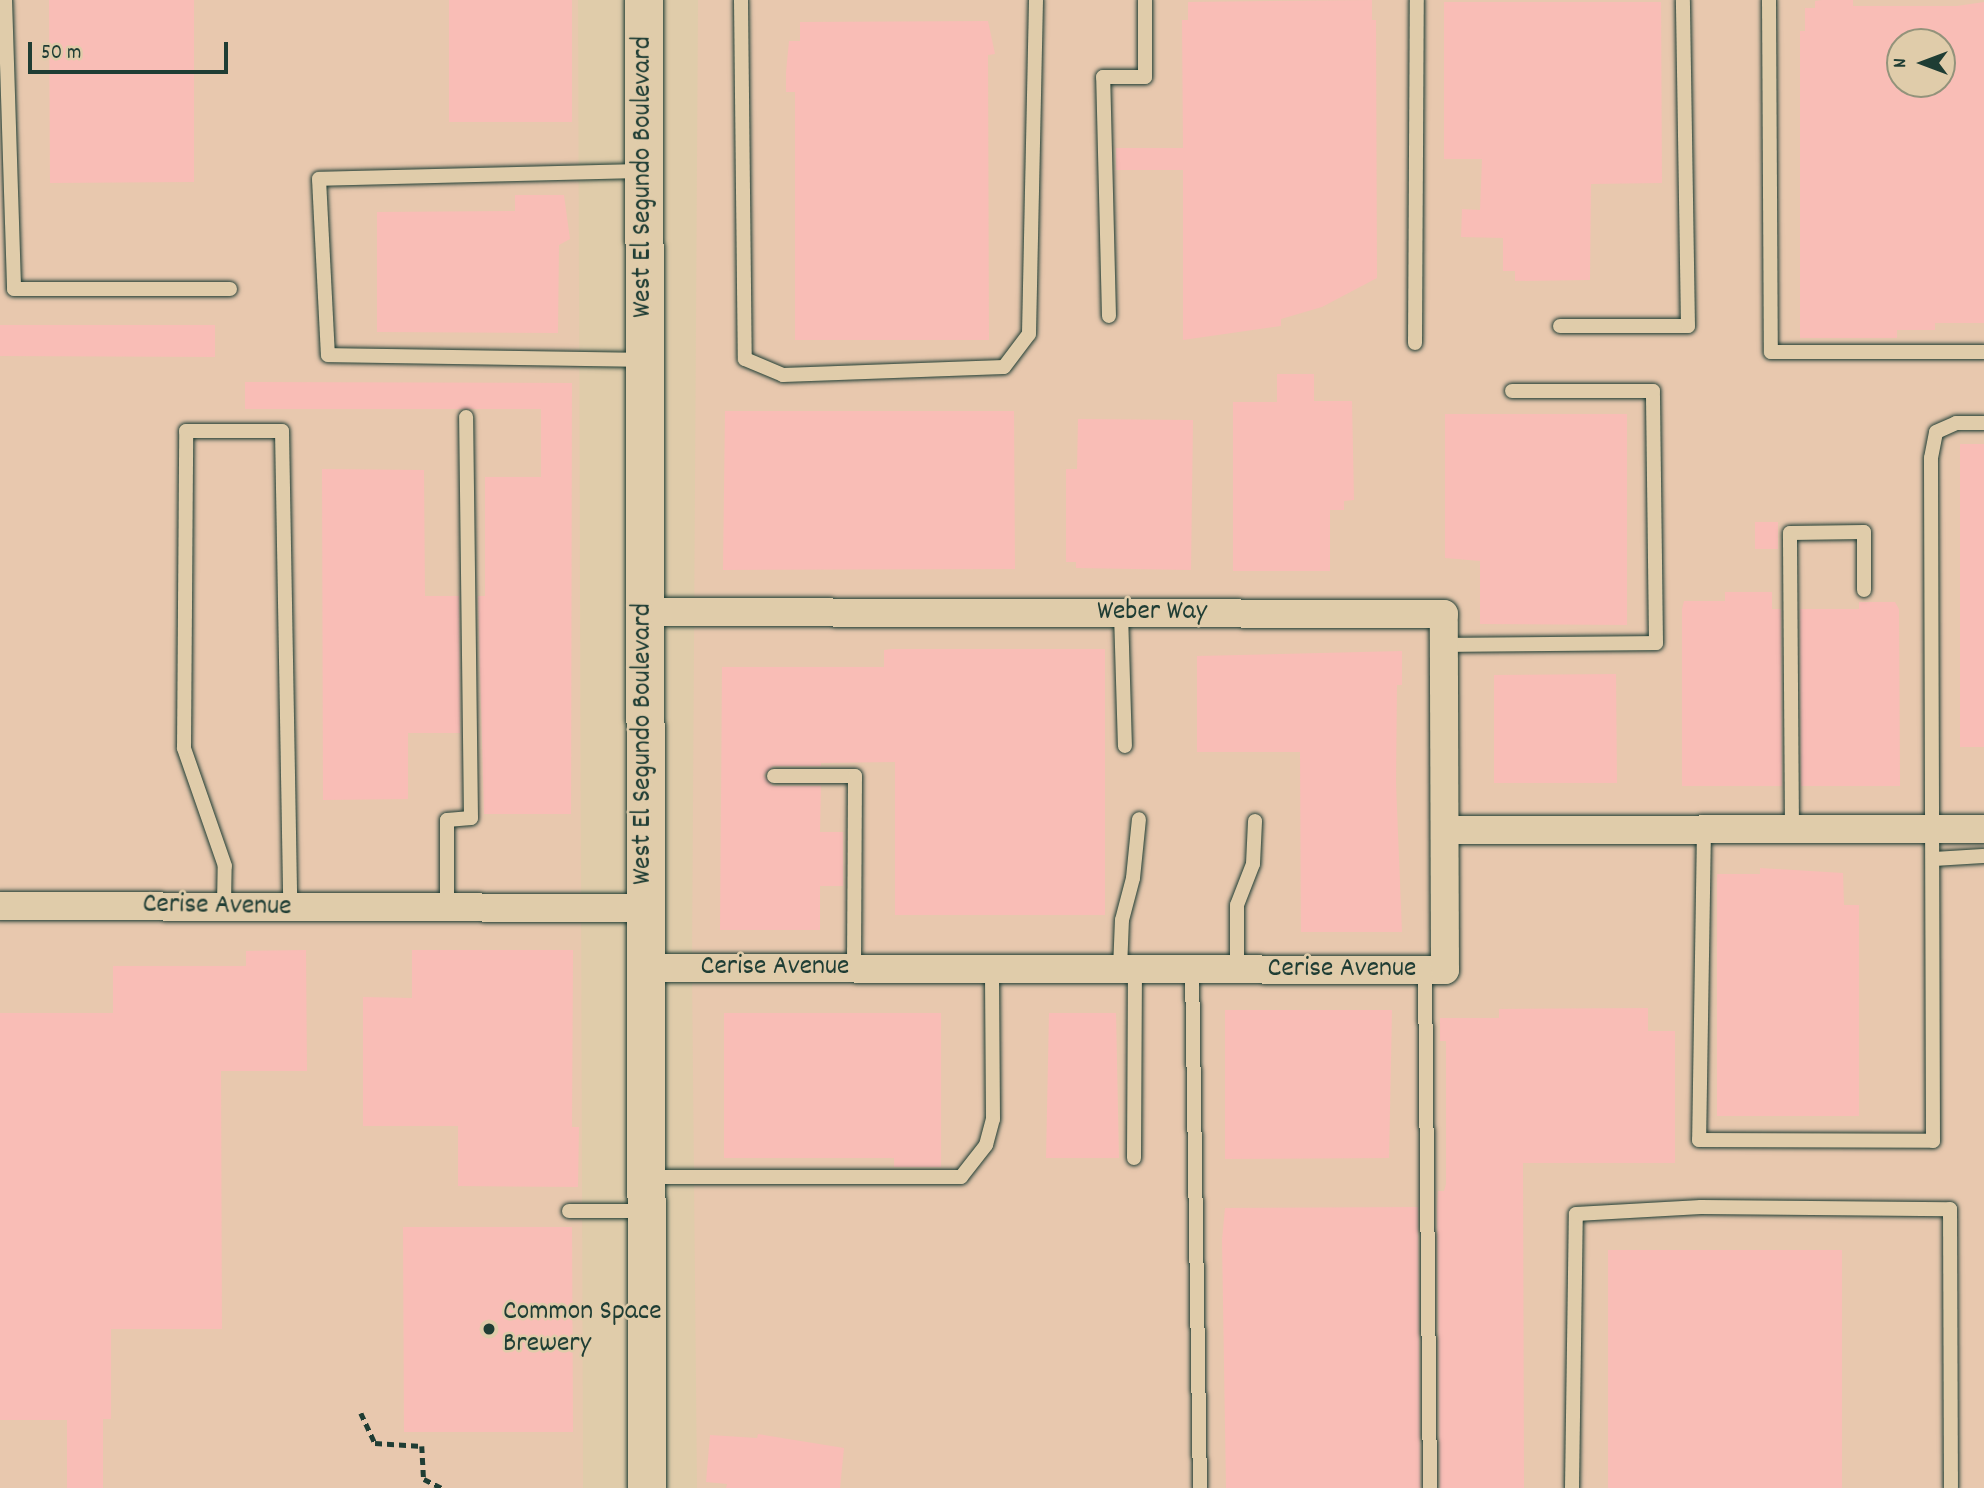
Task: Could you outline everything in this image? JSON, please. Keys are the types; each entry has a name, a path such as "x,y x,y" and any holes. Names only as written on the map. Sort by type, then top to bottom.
{"main road":[{"name":"West El Segundo Boulevard","path":"644,0 644,968 648,1488"}],"street":[{"name":"Weber Way","path":"645,612 1444,614 1445,830"},
{"path":"1445,830 1984,829"},
{"name":"Cerise Avenue","path":"644,968 1445,970 1445,830"},
{"name":"Cerise Avenue","path":"0,906 644,908"}],"lane":[{"path":"5,0 14,289 230,289"},
{"path":"741,0 745,359 783,375 1004,367 1029,334 1036,0"},
{"path":"1109,316 1103,77 1145,77 1145,0"},
{"path":"1415,343 1417,0"},
{"path":"1560,326 1688,326 1683,0"},
{"path":"1769,0 1771,352 1984,352"},
{"path":"644,171 320,179 328,355 644,360"},
{"path":"1444,645 1656,643 1653,391 1512,391"},
{"path":"447,908 447,820 471,818 466,417"},
{"path":"1704,829 1699,1140 1933,1141 1931,458 1936,432 1956,423 1984,423"},
{"path":"224,905 225,866 184,748 186,431 282,431 290,908"},
{"path":"1792,829 1790,533 1864,532 1864,590"},
{"path":"1121,613 1125,746"},
{"path":"774,776 855,776 854,969"},
{"path":"1134,1158 1128,969 1122,920 1133,878 1139,819"},
{"path":"1237,969 1237,905 1253,864 1255,821"},
{"path":"1933,859 1984,856"},
{"path":"569,1211 646,1194 961,1177 986,1145 993,1119 992,969"},
{"path":"1192,969 1200,1488"},
{"path":"1424,970 1430,1488"},
{"path":"1572,1488 1576,1214 1701,1208 1950,1209 1951,1488"}],"path":[{"path":"361,1413 375,1443 422,1446 424,1479 442,1488"}],"shaded area":[{"path":"0,0 578,0 583,1488 0,1488"},
{"path":"698,0 1984,0 1984,1488 697,1488 692,968"}],"building":[{"path":"49,0 194,0 194,182 50,183"},
{"path":"449,0 572,0 572,122 449,122"},
{"path":"1372,0 1372,20 1376,20 1377,278 1322,307 1281,319 1281,326 1183,340 1183,170 1116,170 1116,148 1183,148 1182,20 1188,20 1188,2"},
{"path":"1822,0 1853,0 1853,6 1957,6 1984,2 1984,323 1935,323 1935,330 1897,330 1897,338 1800,338 1800,31 1805,31 1805,8 1815,8 1815,1"},
{"path":"1444,2 1661,2 1662,183 1591,184 1590,280 1515,281 1515,271 1503,271 1503,238 1461,237 1462,209 1480,210 1482,159 1444,159"},
{"path":"988,21 995,54 988,55 989,340 795,340 795,92 786,92 786,72 789,41 800,41 800,22"},
{"path":"515,195 564,195 570,239 559,245 558,333 377,332 377,212 515,211"},
{"path":"0,325 215,325 215,357 0,356"},
{"path":"1277,374 1314,374 1314,401 1352,401 1354,500 1344,501 1344,510 1330,510 1330,571 1233,571 1233,402 1277,402"},
{"path":"245,382 572,383 571,814 484,814 478,596 485,596 485,477 541,477 541,409 245,409"},
{"path":"725,411 1014,411 1015,569 723,570"},
{"path":"1445,414 1627,414 1627,625 1480,624 1480,561 1445,558"},
{"path":"1078,419 1193,420 1191,570 1076,568 1076,562 1066,562 1066,469 1077,469"},
{"path":"1960,444 1984,444 1984,747 1960,747"},
{"path":"322,469 424,470 425,596 459,596 460,733 408,733 408,799 323,800"},
{"path":"1755,522 1778,522 1778,549 1755,549"},
{"path":"1725,592 1772,592 1772,609 1781,609 1782,786 1682,786 1682,609 1684,601 1725,601"},
{"path":"1859,602 1895,602 1899,609 1900,786 1801,786 1800,609 1859,609"},
{"path":"1105,649 1105,915 895,915 895,762 821,763 821,766 773,766 764,775 773,786 821,786 820,832 843,832 843,886 820,886 820,930 720,930 722,667 884,667 884,650"},
{"path":"1402,651 1402,685 1397,685 1396,783 1402,932 1301,932 1300,752 1197,752 1197,656"},
{"path":"1616,674 1617,783 1494,783 1494,675"},
{"path":"1760,868 1843,873 1844,905 1859,905 1859,1116 1717,1116 1717,874 1760,874"},
{"path":"306,950 307,1071 221,1071 222,1329 111,1329 111,1419 103,1419 103,1488 67,1488 67,1420 0,1420 0,1013 113,1013 113,966 246,966 246,951"},
{"path":"412,950 573,950 572,1127 579,1127 578,1187 458,1186 458,1126 363,1126 363,997 412,998"},
{"path":"1648,1008 1648,1031 1675,1031 1675,1163 1523,1163 1524,1488 1440,1488 1437,1207 1438,1191 1444,1191 1446,1184 1446,1041 1440,1041 1440,1018 1499,1018 1499,1009"},
{"path":"1225,1010 1392,1010 1389,1158 1225,1159"},
{"path":"724,1013 941,1013 941,1167 894,1167 894,1158 724,1158"},
{"path":"1049,1013 1116,1013 1119,1158 1046,1158"},
{"path":"1418,1207 1420,1488 1226,1488 1222,1240 1225,1208"},
{"name":"Common Space Brewery","path":"403,1227 572,1227 573,1432 404,1432"},
{"path":"1608,1250 1842,1250 1842,1488 1608,1488"},
{"path":"758,1434 844,1448 840,1488 726,1488 727,1484 706,1482 710,1435 757,1438"}],"place":[{"name":"Common Space Brewery","path":"489,1329"}]}
